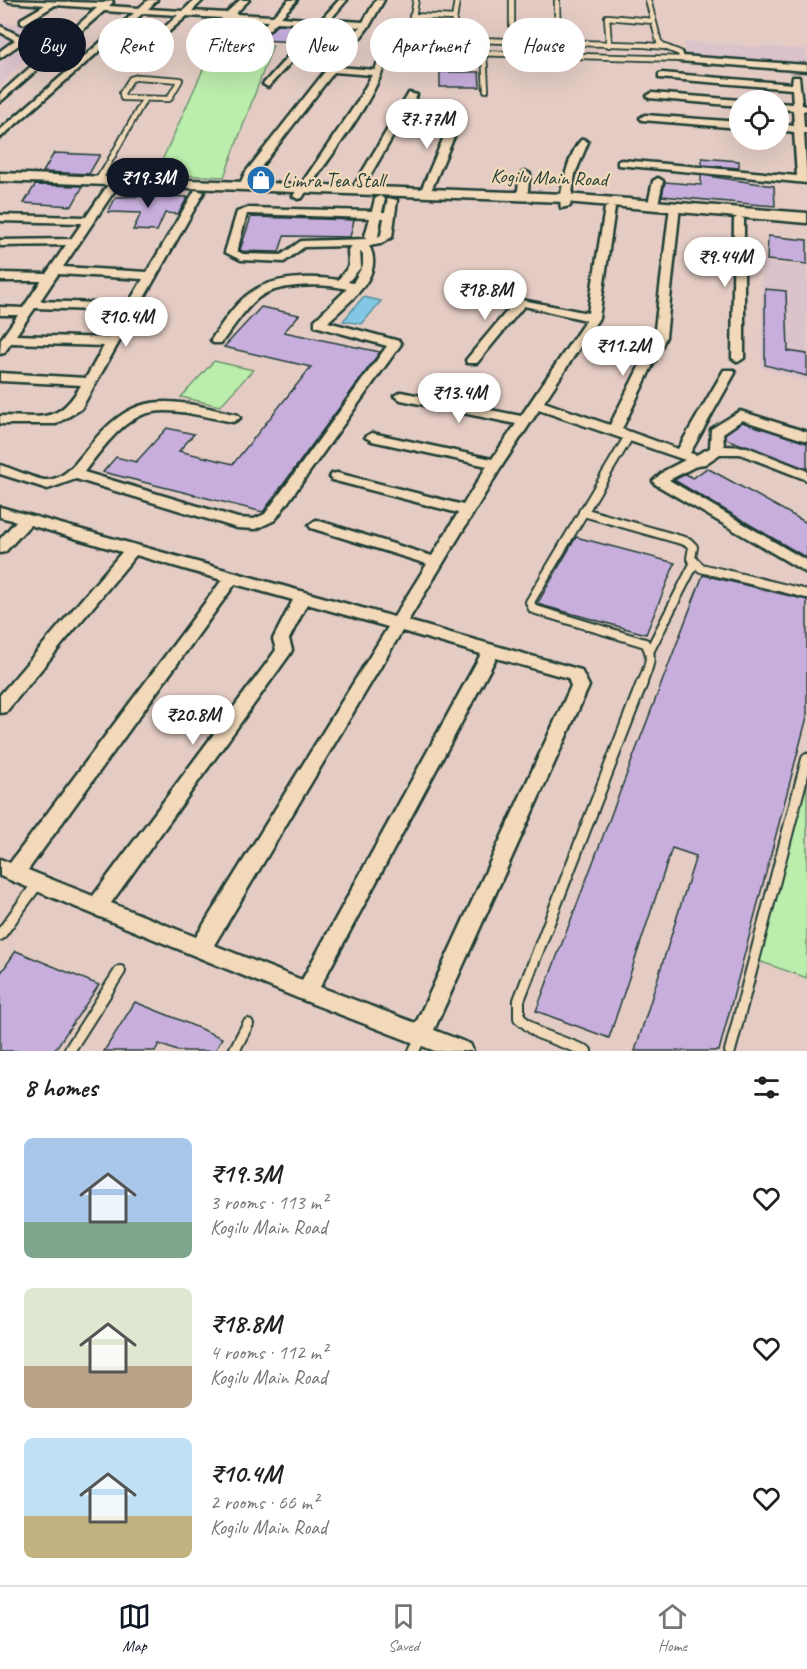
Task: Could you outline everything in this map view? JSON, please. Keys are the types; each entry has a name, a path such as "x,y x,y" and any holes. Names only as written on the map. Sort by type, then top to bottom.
{"main road":[{"name":"Kogilu Main Road","path":"0,177 199,192 356,191 522,197 610,208 807,218"},
{"name":"Kogilu Main Road","path":"0,185 244,186 386,199 653,204 674,210 739,219 807,225"}],"street":[{"path":"0,6 10,0 106,4 141,10 258,18"},
{"path":"0,135 153,0"},
{"path":"174,24 200,0"},
{"path":"228,16 245,0"},
{"path":"274,18 293,0"},
{"path":"324,18 343,0"},
{"path":"358,35 380,0"},
{"path":"29,18 54,2"},
{"path":"0,99 106,4"},
{"path":"358,24 366,25"},
{"path":"0,29 19,39 19,42 0,55"},
{"path":"682,59 807,68"},
{"path":"268,84 286,63"},
{"path":"622,163 804,180 802,108 796,87 795,67"},
{"path":"300,192 378,73 358,71"},
{"path":"244,186 249,175 329,72"},
{"path":"662,76 796,87"},
{"path":"356,191 412,95"},
{"path":"652,96 729,102"},
{"path":"425,193 457,118"},
{"path":"645,118 729,123"},
{"path":"565,202 570,174 583,142"},
{"path":"522,197 525,174"},
{"path":"653,204 658,181"},
{"path":"4,344 89,220 108,184"},
{"path":"0,420 56,420 76,406 199,192"},
{"path":"376,242 371,236 376,215 386,199"},
{"path":"386,199 390,215 386,237 376,242 301,244 284,259 241,257 231,252 242,212 390,215"},
{"path":"200,949 496,464 592,318 610,208"},
{"path":"614,431 660,337 674,210"},
{"path":"0,218 89,220"},
{"path":"738,358 739,219"},
{"path":"0,243 73,242"},
{"path":"217,340 256,293 310,282 347,285 364,278 370,262 370,252 363,244"},
{"path":"0,277 51,274 151,276"},
{"path":"75,474 237,523 256,524 270,517 395,344 319,323 347,285"},
{"path":"472,360 521,302 592,318"},
{"path":"0,311 29,308 132,308"},
{"path":"4,344 112,342"},
{"path":"682,454 729,373"},
{"path":"0,377 90,382"},
{"path":"400,396 523,421"},
{"path":"536,404 700,461"},
{"path":"0,469 48,485 75,474 118,421 139,411 168,405 233,418"},
{"path":"717,450 716,432 740,415 807,437"},
{"path":"372,437 496,464"},
{"path":"807,476 742,450 717,450 700,461 665,475 660,481 807,568"},
{"path":"337,477 467,511"},
{"path":"0,512 575,674 580,686 418,1043"},
{"path":"0,548 27,519"},
{"path":"316,525 436,562"},
{"path":"0,706 134,549"},
{"path":"232,577 7,870 307,992 418,1043 462,1051"},
{"path":"97,906 284,650 281,639 303,596"},
{"path":"307,992 492,649"}],"lane":[{"path":"416,0 412,16 454,18 457,0"},
{"path":"512,0 512,18"},
{"path":"490,53 682,59 680,53 659,42 648,0"},
{"path":"557,1 557,18"},
{"path":"609,45 607,17 653,21"},
{"path":"585,45 665,47"},
{"path":"485,72 486,90"},
{"path":"131,78 180,80 171,98 144,100 122,97 131,78"},
{"path":"108,184 144,100"},
{"path":"629,436 532,595 530,602 532,609 645,643 650,650"},
{"path":"583,512 688,542 693,547 691,558 694,564 807,594"},
{"path":"586,1051 538,1033 519,1018 519,1000 650,663 650,650 694,564"},
{"path":"730,1051 807,759"},
{"path":"0,935 38,882"},
{"path":"69,1051 120,971"},
{"path":"234,1051 248,1024"}],"shaded area":[{"path":"0,23 18,24 18,67 0,86"},
{"path":"685,42 807,49 807,66 684,56"},
{"path":"762,262 807,266 807,382 761,367"}],"green space":[{"path":"202,72 263,72 224,177 156,174"},
{"path":"214,361 253,370 220,406 181,397"},
{"path":"807,751 807,978 753,959"}],"water":[{"path":"363,297 381,301 362,324 343,321"}],"building":[{"path":"278,24 286,25 286,41 274,41 274,28"},
{"path":"440,72 479,72 480,87 440,87"},
{"path":"54,153 100,155 89,174 43,172"},
{"path":"702,158 739,161 739,168 702,165"},
{"path":"701,175 774,186 775,206 662,196 665,182 701,185"},
{"path":"35,185 83,186 72,206 24,203"},
{"path":"116,197 188,197 178,214 165,213 157,231 133,230 141,213 108,212"},
{"path":"251,217 354,220 350,237 284,236 279,252 242,251 240,250"},
{"path":"768,236 807,240 807,264 767,260"},
{"path":"765,289 786,291 788,351 807,354 807,376 765,365"},
{"path":"261,307 299,315 284,332 380,352 263,512 103,472 116,457 136,462 167,428 194,434 179,451 233,464 311,367 224,347"},
{"path":"742,422 807,443 807,469 726,439 725,434"},
{"path":"707,468 807,523 807,558 674,480 686,474 693,478"},
{"path":"576,537 675,563 646,634 537,604"},
{"path":"703,575 807,600 807,717 719,1051 635,1051 696,856 672,848 609,1038 536,1011"},
{"path":"16,951 99,985 54,1051 0,1051 0,974"},
{"path":"135,1002 222,1038 215,1051 177,1051 159,1044 155,1051 104,1051"}],"place":[{"name":"Limra Tea Stall","path":"261,180"}]}
